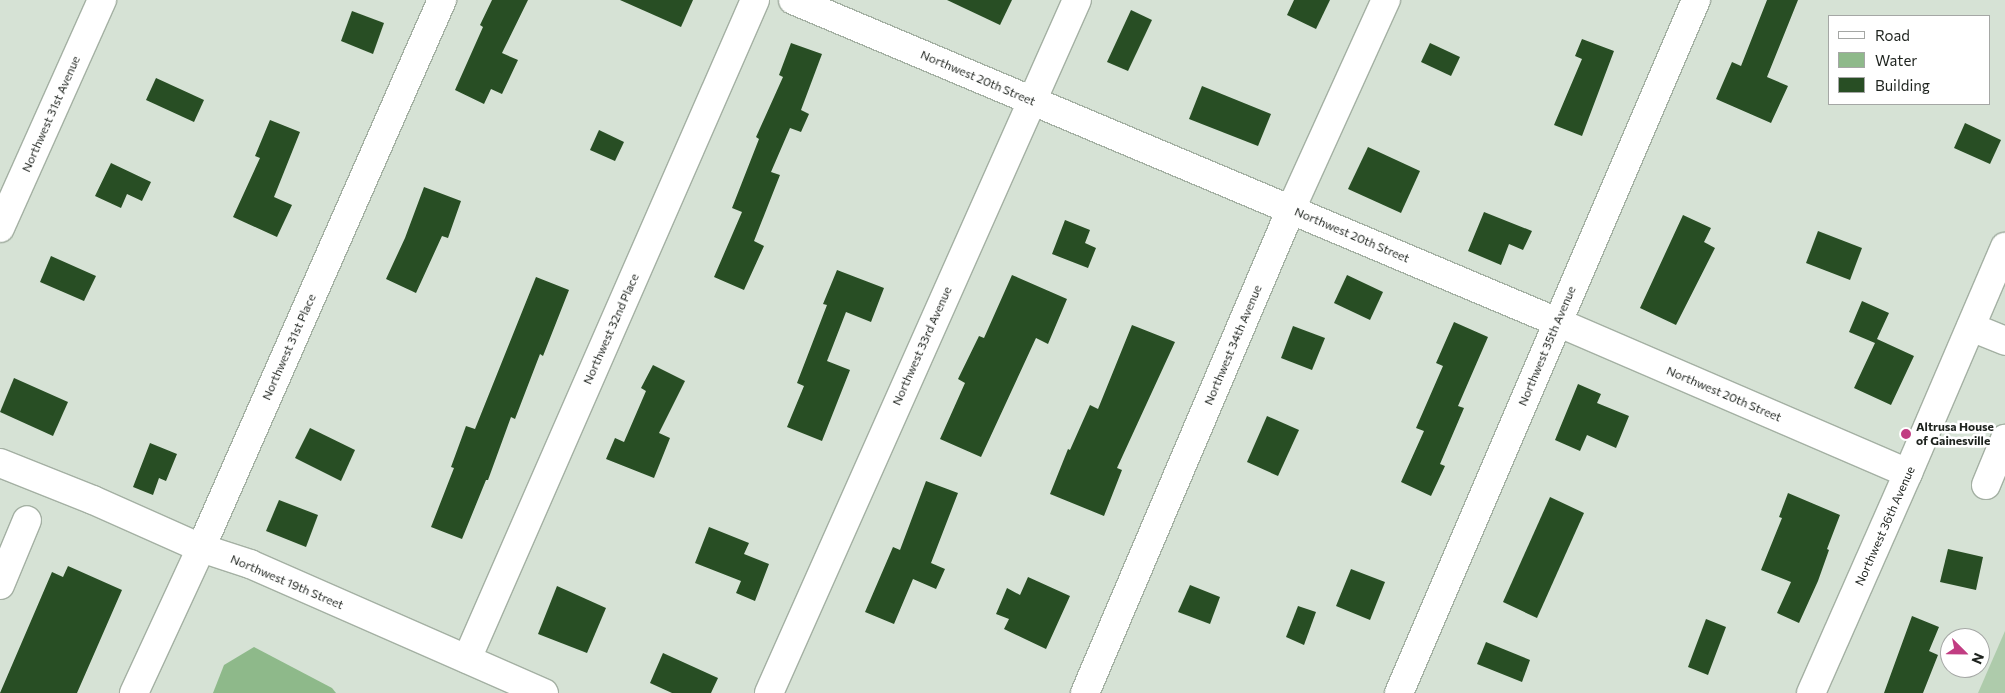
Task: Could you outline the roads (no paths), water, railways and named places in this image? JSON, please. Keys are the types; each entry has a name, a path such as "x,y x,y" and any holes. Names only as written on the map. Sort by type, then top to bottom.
{"street":[{"name":"Northwest 31st Avenue","path":"0,228 102,0"},
{"name":"Northwest 31st Place","path":"134,693 201,548 442,0"},
{"name":"Northwest 32nd Place","path":"467,658 755,0"},
{"name":"Northwest 20th Street","path":"793,0 1291,209 1908,473"},
{"name":"Northwest 33rd Avenue","path":"769,693 1077,0"},
{"name":"Northwest 34th Avenue","path":"1085,693 1291,209 1386,0"},
{"name":"Northwest 35th Avenue","path":"1399,693 1696,0"},
{"name":"Northwest 36th Avenue","path":"1811,693 2005,247"},
{"path":"1971,327 2005,341"},
{"path":"1986,484 2005,439"},
{"name":"Northwest 19th Street","path":"0,463 93,500 201,548 250,564 544,693"},
{"path":"0,584 27,520"}],"water":[{"path":"254,647 332,688 336,693 213,693 224,665"}],"place":[{"name":"Altrusa House of Gainesville","path":"1906,434"}]}
